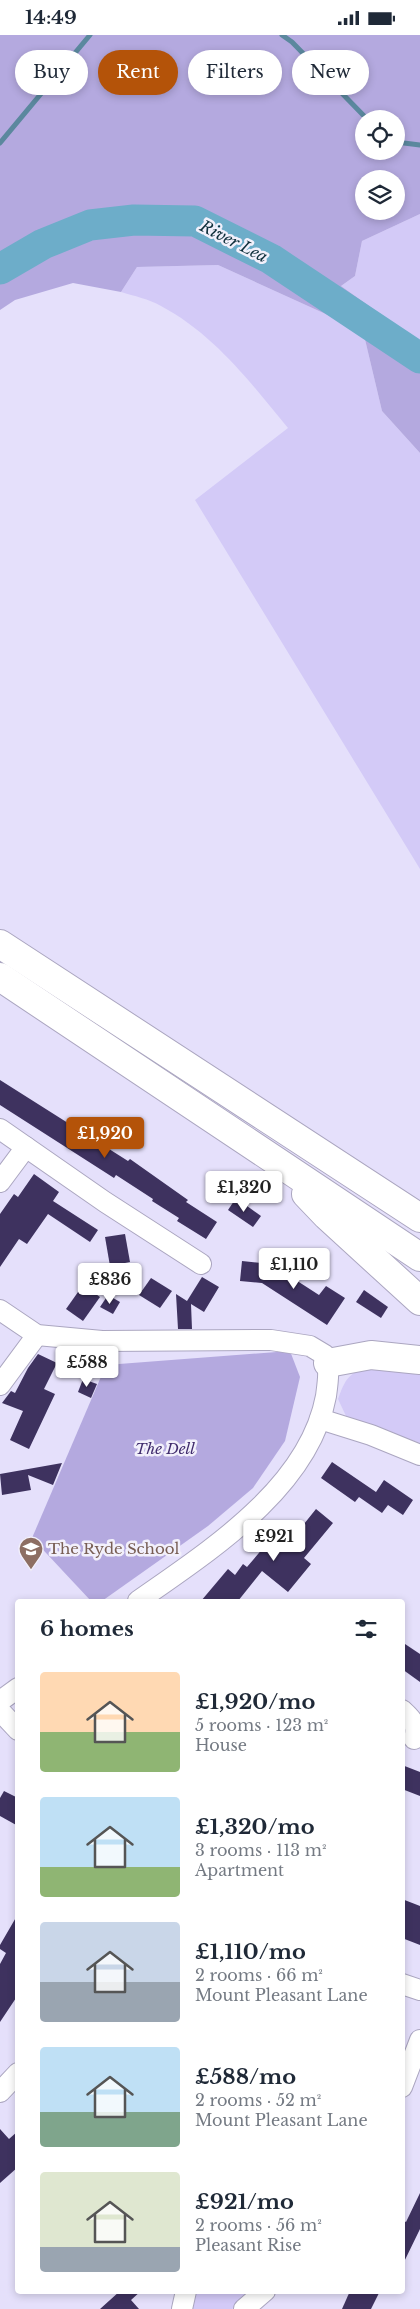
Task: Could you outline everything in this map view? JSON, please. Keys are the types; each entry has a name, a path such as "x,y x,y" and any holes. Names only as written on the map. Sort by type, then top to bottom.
{"highway":[{"path":"0,944 420,1218"},
{"path":"0,977 420,1257"},
{"path":"277,1161 327,1216 420,1301"},
{"path":"328,1363 371,1355 420,1361"}],"street":[{"path":"0,1129 201,1264"},
{"path":"0,1182 26,1147"},
{"path":"0,1310 37,1335 102,1341 270,1340 293,1342 318,1349 325,1355 328,1363 329,1378 320,1419 297,1463 261,1507 141,1599"},
{"path":"0,1385 37,1335"},
{"path":"320,1419 371,1435 420,1455"},
{"path":"0,1701 15,1690"},
{"path":"0,1711 15,1727"},
{"path":"405,1712 414,1720 417,1729 414,1739"},
{"path":"405,1985 420,1990"},
{"path":"405,2079 420,2040"},
{"path":"0,2092 15,2076"},
{"path":"182,2309 185,2294"},
{"path":"244,2309 262,2294"}],"shaded area":[{"path":"420,214 420,342 341,286 355,276 362,241"},
{"path":"218,265 363,331 382,411 420,453 420,869 195,500 288,428 246,377 215,345 198,331 180,317 156,304 121,292 137,267"},
{"path":"377,1367 420,1375 420,1443 346,1416 338,1399 347,1379 361,1370"},
{"path":"192,2294 250,2294 232,2309 189,2309"}],"green space":[{"path":"0,35 420,35 420,214 362,241 355,276 341,286 420,342 420,453 382,411 363,331 218,265 137,267 121,292 73,283 15,300 0,310"},
{"name":"The Dell","path":"290,1351 300,1377 285,1441 253,1488 208,1526 105,1599 89,1599 32,1538 106,1365"}],"building":[{"path":"0,1080 128,1161 130,1159 188,1200 186,1202 217,1222 206,1239 177,1221 179,1218 152,1201 153,1199 116,1175 114,1178 0,1105"},
{"path":"34,1174 59,1192 53,1201 98,1230 90,1242 48,1214 27,1244 19,1239 0,1267 0,1214 14,1194 18,1197"},
{"path":"236,1198 261,1216 253,1227 228,1210"},
{"path":"125,1234 130,1262 110,1266 105,1237"},
{"path":"242,1261 271,1264 319,1295 326,1286 345,1298 327,1325 262,1283 240,1281"},
{"path":"202,1277 219,1287 204,1312 191,1304 192,1329 178,1329 176,1294 187,1301"},
{"path":"151,1278 172,1291 160,1308 139,1295"},
{"path":"83,1285 100,1297 83,1321 66,1309"},
{"path":"364,1290 388,1307 381,1318 356,1302"},
{"path":"108,1295 120,1302 113,1314 100,1307"},
{"path":"38,1354 57,1363 44,1389 55,1394 29,1449 10,1440 23,1411 2,1403 11,1391 15,1393 28,1368"},
{"path":"83,1379 97,1384 91,1398 78,1392"},
{"path":"332,1462 376,1492 384,1480 413,1500 403,1515 388,1505 382,1513 359,1497 355,1502 321,1478"},
{"path":"62,1463 53,1485 28,1475 31,1490 2,1495 0,1474"},
{"path":"316,1509 333,1523 304,1558 311,1564 288,1592 262,1571 240,1599 203,1599 228,1569 235,1575 243,1564 247,1567 275,1534 288,1544"},
{"path":"405,1644 420,1654 420,1682 405,1671"},
{"path":"405,1766 420,1772 420,1796 405,1790"},
{"path":"4,1791 15,1796 15,1824 0,1816 0,1798"},
{"path":"405,1900 420,1906 420,1945 405,1939"},
{"path":"15,1919 15,2000 0,2022 0,1964 6,1953 0,1949 0,1945"},
{"path":"0,2129 9,2139 15,2134 15,2170 0,2183"},
{"path":"420,2193 420,2229 405,2260 405,2222"},
{"path":"117,2294 138,2294 131,2300 139,2309 100,2309"},
{"path":"349,2294 378,2294 371,2309 342,2309"}],"waterway":[{"path":"0,143 90,35"},
{"path":"282,35 292,42 358,110"},
{"path":"405,143 420,145"},
{"name":"River Lea","path":"0,269 43,244 90,225 134,220 195,221 271,259 420,358"}],"place":[{"name":"The Ryde School","path":"31,1570"}]}
